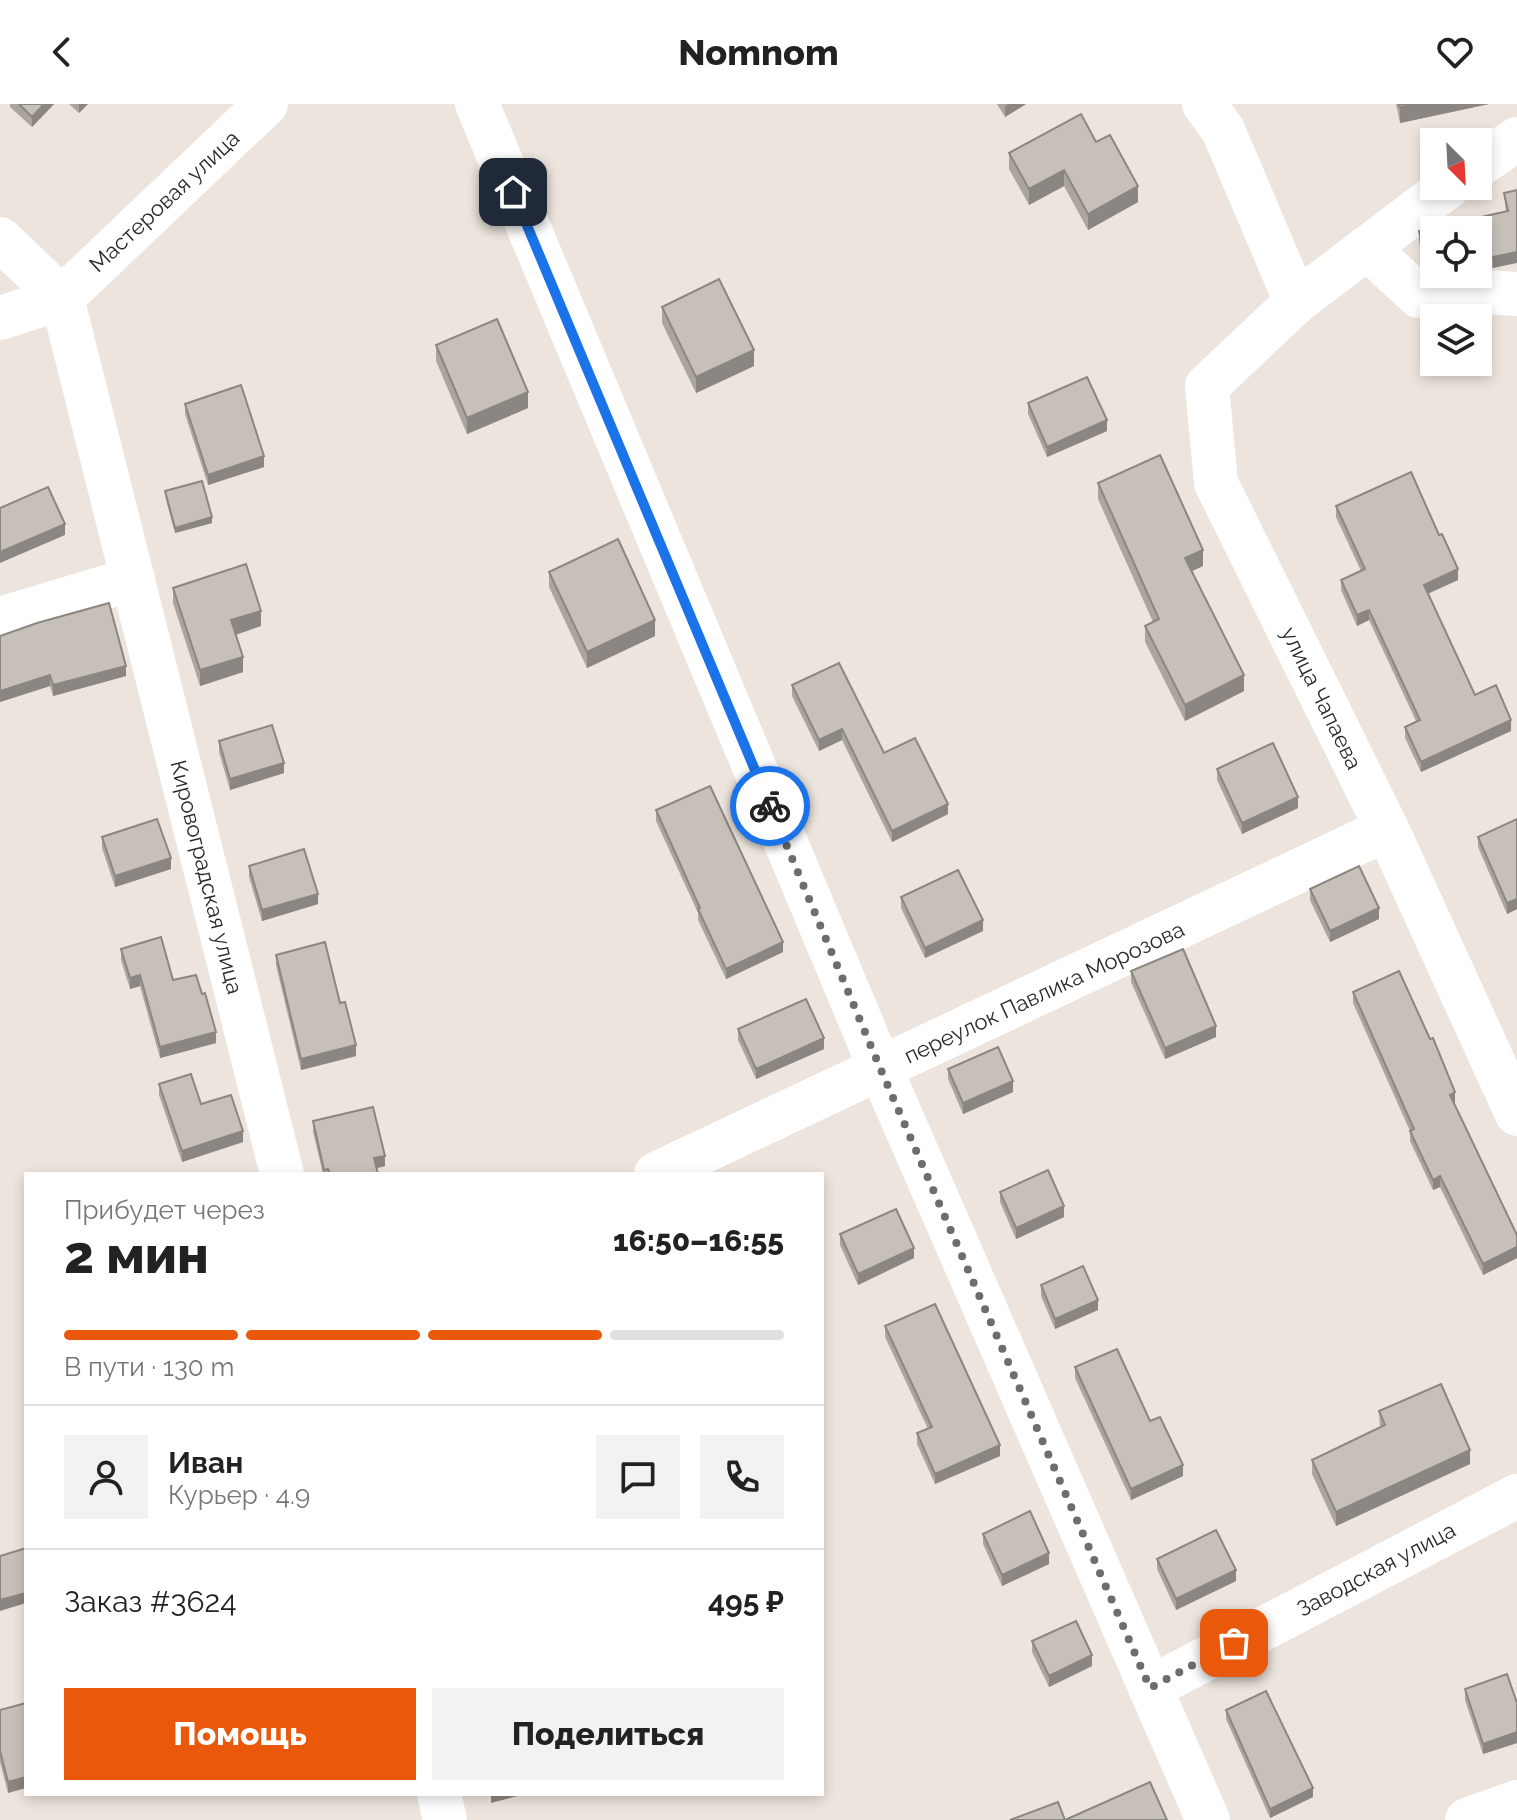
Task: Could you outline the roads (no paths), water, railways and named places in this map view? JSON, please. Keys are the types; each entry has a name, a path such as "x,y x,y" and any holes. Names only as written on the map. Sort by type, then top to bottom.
{"street":[{"name":"Мастеровая улица","path":"62,298 266,104"},
{"path":"477,104 881,1070 1208,1820"},
{"path":"1204,104 1223,130 1296,302"},
{"path":"1492,156 1517,139"},
{"name":"улица Чапаева","path":"1430,200 1296,302 1207,386 1216,483 1387,829 1517,1114"},
{"path":"0,239 62,298 0,318"},
{"path":"1367,248 1419,296 1484,292 1517,294"},
{"name":"Кировоградская улица","path":"62,298 281,1172"},
{"path":"0,619 133,579"},
{"name":"переулок Павлика Морозова","path":"660,1172 1387,829"},
{"name":"Заводская улица","path":"1150,1688 1517,1496"},
{"path":"439,1796 445,1820"},
{"path":"1467,1820 1517,1802"}]}
